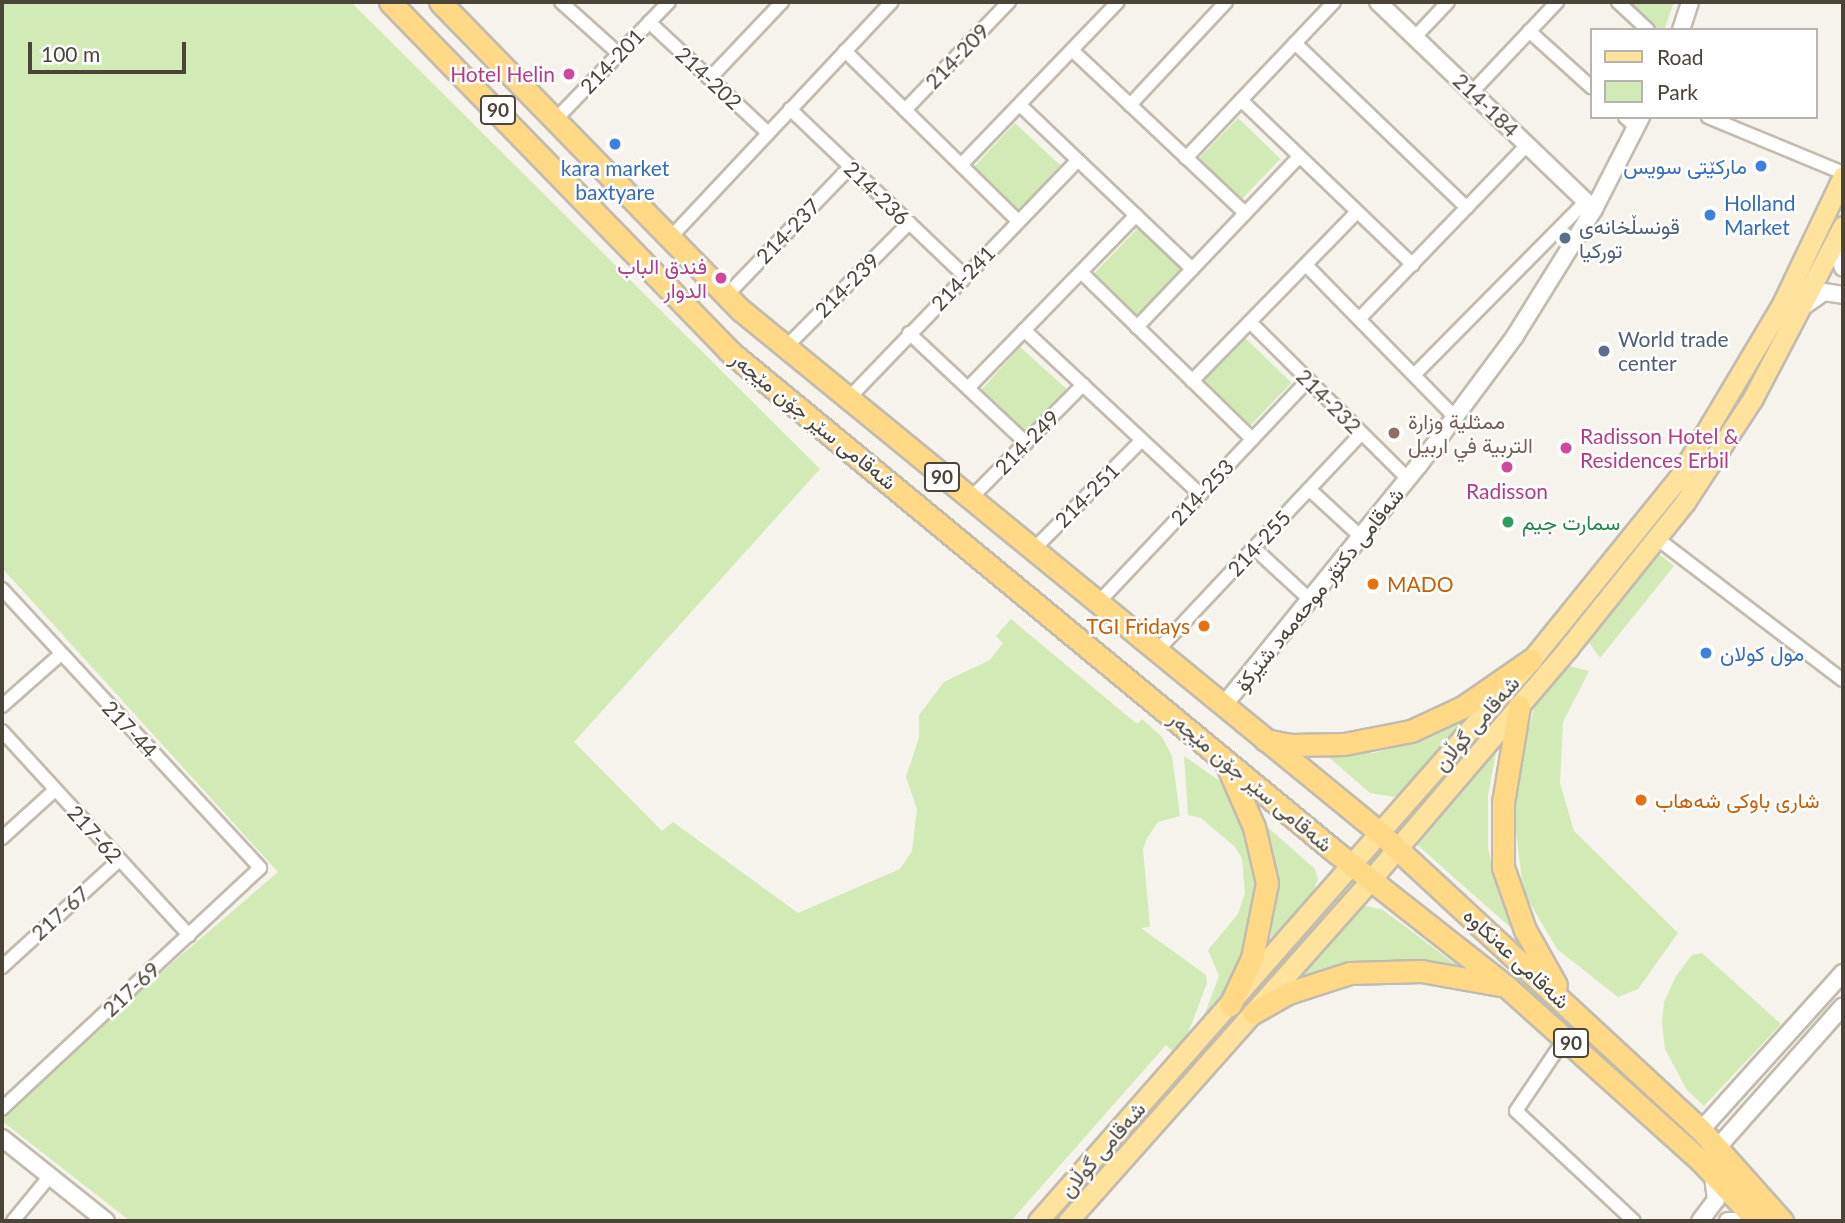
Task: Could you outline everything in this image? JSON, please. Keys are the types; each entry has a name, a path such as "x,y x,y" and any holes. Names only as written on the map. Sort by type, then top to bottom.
{"highway":[{"name":"شەقامی سێر جۆن مێجەر","path":"390,2 444,53 729,351 1372,878"},
{"name":"شەقامی سێر جۆن مێجەر","path":"440,2 726,296 1223,706 1252,733 1396,848"},
{"path":"444,53 456,56 465,52 471,38 467,30"},
{"path":"475,85 476,70 484,63 503,66"},
{"path":"1252,733 1290,745 1344,744 1391,737 1463,708 1531,660"},
{"path":"1519,706 1503,803 1503,867 1525,930 1573,1010"},
{"path":"1224,757 1254,827 1267,883 1252,958 1230,1005"},
{"name":"شەقامی عەنکاوە","path":"1396,848 1701,1130 1783,1221"},
{"name":"شەقامی عەنکاوە","path":"1372,878 1566,1038 1712,1173 1756,1221"},
{"path":"1253,1013 1319,983 1381,970 1457,975 1507,987"}],"main road":[{"name":"شەقامی گوڵان","path":"1038,1221 1531,660 1679,477 1782,304 1843,174"},
{"name":"شەقامی گوڵان","path":"1068,1221 1372,878 1519,706 1655,537 1705,472 1804,306 1839,234"}],"street":[{"path":"561,2 619,54"},
{"name":"214-201","path":"555,120 668,2"},
{"path":"710,78 782,2"},
{"path":"670,238 892,2"},
{"name":"214-209","path":"905,110 1009,2"},
{"path":"961,165 1118,2"},
{"path":"1130,105 1226,2"},
{"path":"1186,158 1334,2"},
{"name":"214-184","path":"1378,2 1590,205"},
{"path":"1415,37 1448,2"},
{"path":"1472,92 1557,2"},
{"path":"1618,2 1646,28"},
{"path":"1682,28 1690,2"},
{"name":"214-202","path":"649,22 768,133"},
{"path":"1529,31 1590,86"},
{"path":"1294,43 1467,208"},
{"path":"1072,50 1245,213"},
{"path":"845,51 1018,221"},
{"path":"1241,100 1413,265"},
{"path":"1020,105 1192,269"},
{"name":"214-236","path":"790,110 965,276"},
{"path":"1713,119 1843,174"},
{"name":"شەقامی دکتۆر موحەمەد شێرکۆ","path":"1223,706 1408,480 1515,335 1590,205 1634,121"},
{"path":"1359,319 1527,145"},
{"path":"1137,327 1299,157"},
{"name":"214-241","path":"849,398 1078,160"},
{"name":"214-237","path":"726,296 850,167"},
{"path":"1414,375 1590,205"},
{"path":"1192,381 1357,212"},
{"path":"968,388 1136,215"},
{"name":"214-239","path":"786,347 909,223"},
{"path":"1839,234 1843,268"},
{"path":"1306,265 1455,417"},
{"path":"1082,273 1252,439"},
{"path":"1804,306 1825,292 1843,295"},
{"name":"214-232","path":"1251,323 1408,480"},
{"path":"1024,330 1200,494"},
{"path":"909,334 1026,443"},
{"name":"214-253","path":"1097,604 1308,380"},
{"name":"214-249","path":"970,499 1083,385"},
{"name":"214-255","path":"1156,652 1362,433"},
{"name":"214-251","path":"1032,551 1142,440"},
{"path":"1309,489 1361,537"},
{"path":"1655,537 1843,680"},
{"path":"1254,548 1309,599"},
{"name":"217-44","path":"2,589 260,868"},
{"path":"2,706 61,654"},
{"name":"217-62","path":"2,731 189,935"},
{"path":"2,838 55,790"},
{"name":"217-67","path":"2,967 118,860"},
{"name":"217-69","path":"2,1109 260,868"},
{"path":"1701,1130 1843,973"},
{"path":"1718,1147 1843,1006"},
{"path":"1566,1038 1516,1111 1634,1221"},
{"path":"1722,1109 1723,1120 1738,1124"},
{"path":"2,1138 106,1221"},
{"path":"1706,1220 1717,1194 1712,1173"},
{"path":"13,1221 50,1176"},
{"path":"1728,1221 1756,1221"}],"green space":[{"path":"2,2 351,2 820,469 574,742 662,831 673,822 798,913 900,869 912,851 917,809 906,777 919,738 919,715 944,682 990,660 1003,643 996,636 1011,619 1137,724 1142,719 1162,737 1172,756 1180,816 1158,822 1143,849 1150,927 1141,928 1206,975 1207,983 1185,1041 1173,1052 1166,1045 1011,1221 130,1221 2,1121 2,1109 278,872 2,568"},
{"path":"1623,2 1674,2 1665,28 1651,28"},
{"path":"1238,118 1280,159 1239,201 1197,160"},
{"path":"1015,123 1062,167 1017,214 971,171"},
{"path":"1138,228 1182,270 1137,316 1094,274"},
{"path":"1244,337 1291,383 1247,429 1200,383"},
{"path":"1020,347 1068,390 1027,435 979,392"},
{"path":"1658,553 1674,566 1600,658 1589,642"},
{"path":"1569,666 1589,671 1563,722 1560,783 1574,831 1678,933 1638,989 1618,997 1557,949 1527,898 1522,880 1515,824 1517,775 1534,708"},
{"path":"1482,705 1395,797 1370,793 1325,754 1374,753 1415,742"},
{"path":"1498,742 1488,795 1488,849 1498,891 1520,936 1414,842"},
{"path":"1184,756 1231,789 1261,880 1238,978 1201,1024 1219,976 1208,950 1238,914 1245,893 1242,859 1235,847 1201,818 1188,815"},
{"path":"1264,824 1315,869 1318,879 1313,892 1270,943 1277,882"},
{"path":"1363,905 1383,910 1458,966 1363,960 1283,987 1351,911"},
{"path":"1702,953 1781,1024 1704,1106 1687,1090 1665,1049 1662,1023 1664,1002 1676,976 1692,955"}],"place":[{"name":"Hotel Helin","path":"569,74"},
{"name":"kara market baxtyare","path":"615,144"},
{"name":"مارکێتی سویس","path":"1761,166"},
{"name":"Holland Market","path":"1710,215"},
{"name":"قونسڵخانەی تورکیا","path":"1565,238"},
{"name":"فندق الباب الدوار","path":"721,278"},
{"name":"World trade center","path":"1604,351"},
{"name":"ممثلية وزارة التربية في اربيل","path":"1394,433"},
{"name":"Radisson Hotel & Residences Erbil","path":"1566,448"},
{"name":"Radisson","path":"1507,467"},
{"name":"سمارت جیم","path":"1508,522"},
{"name":"MADO","path":"1373,584"},
{"name":"TGI Fridays","path":"1204,626"},
{"name":"مول كولان","path":"1706,653"},
{"name":"شاری باوکی شەھاب","path":"1641,800"}]}
